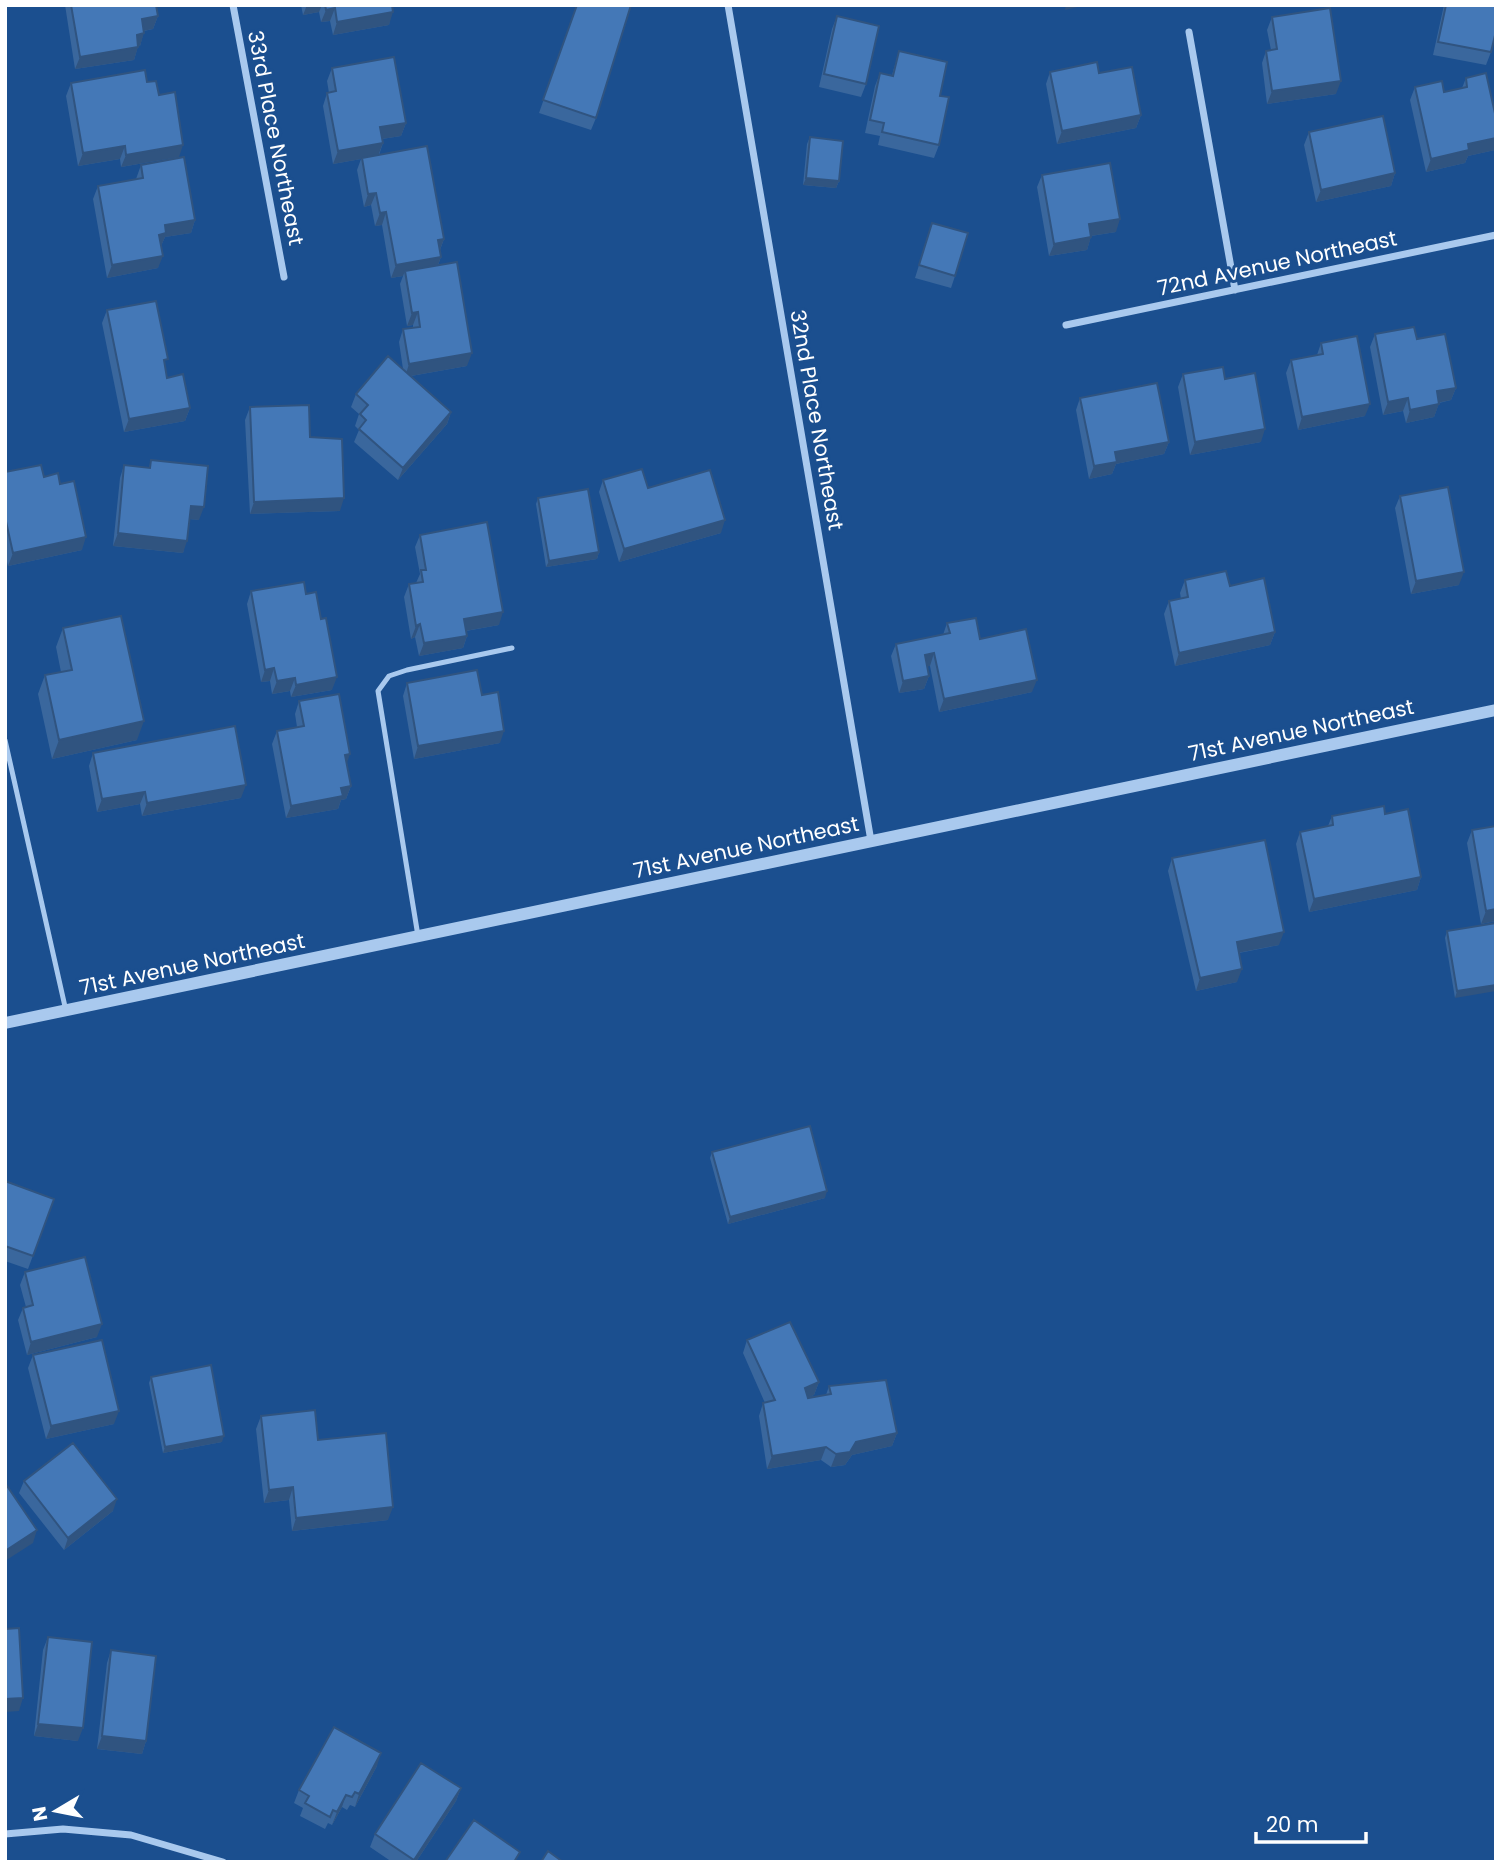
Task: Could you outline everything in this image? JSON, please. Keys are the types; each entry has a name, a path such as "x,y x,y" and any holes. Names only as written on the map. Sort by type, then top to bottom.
{"street":[{"name":"33rd Place Northeast","path":"233,5 284,276"},
{"name":"32nd Place Northeast","path":"728,5 871,841"},
{"path":"1189,32 1235,289"},
{"name":"72nd Avenue Northeast","path":"1066,325 1496,235"},
{"name":"71st Avenue Northeast","path":"5,1023 1496,710"},
{"path":"5,1834 63,1829 131,1835 223,1862"}],"lane":[{"path":"418,936 378,691 383,681 398,672 512,648"},
{"path":"5,740 66,1011"}],"building":[{"path":"71,5 156,5 158,16 142,19 144,33 137,35 138,47 80,57"},
{"path":"325,5 392,5 393,12 337,22 335,8 326,10"},
{"path":"577,5 631,5 596,118 543,100"},
{"path":"1446,5 1496,5 1496,31 1491,52 1438,42"},
{"path":"1330,8 1341,81 1272,91 1266,51 1277,49 1272,17"},
{"path":"837,16 879,26 866,84 824,74"},
{"path":"899,51 947,62 940,96 949,97 939,145 882,132 884,123 870,120 880,73 893,76"},
{"path":"394,57 406,123 380,127 383,143 338,151 327,93 336,91 332,68"},
{"path":"1097,62 1099,73 1132,67 1141,115 1062,131 1050,72"},
{"path":"145,70 147,82 156,81 159,95 175,92 183,145 126,155 125,146 83,153 71,83"},
{"path":"1486,73 1496,118 1496,138 1468,144 1469,150 1431,159 1415,87 1442,81 1444,92 1467,87 1466,78"},
{"path":"1383,116 1395,173 1321,190 1309,132"},
{"path":"810,137 843,141 839,181 806,178"},
{"path":"427,146 444,239 438,240 441,257 396,265 386,212 380,213 376,193 368,194 362,158"},
{"path":"184,157 195,220 165,225 166,233 159,235 163,256 112,265 98,186 143,178 141,165"},
{"path":"1110,163 1120,219 1089,224 1091,237 1054,244 1042,175"},
{"path":"932,223 968,233 955,276 919,265"},
{"path":"457,262 472,353 409,364 403,329 420,327 418,312 412,313 405,271"},
{"path":"156,301 168,359 164,360 167,378 183,374 190,408 129,419 107,310"},
{"path":"1414,327 1417,339 1445,334 1456,388 1437,391 1439,404 1410,410 1408,398 1388,402 1375,334"},
{"path":"1357,336 1370,404 1302,417 1291,360 1323,354 1321,343"},
{"path":"388,356 451,412 403,468 359,429 366,420 360,414 368,405 356,394"},
{"path":"1223,367 1225,379 1255,373 1265,429 1195,442 1183,374"},
{"path":"1157,383 1169,442 1115,452 1117,462 1094,466 1080,398"},
{"path":"309,405 310,437 342,439 344,498 254,502 250,407"},
{"path":"151,460 208,466 204,507 191,506 187,541 118,533 124,465 150,468"},
{"path":"41,465 44,477 58,473 60,484 74,481 86,537 13,553 5,517 5,472"},
{"path":"642,469 648,488 710,470 725,520 624,549 603,480"},
{"path":"1448,487 1464,572 1416,581 1400,496"},
{"path":"588,489 599,552 549,561 538,498"},
{"path":"487,522 503,612 464,619 467,636 424,643 420,624 416,626 409,584 423,582 421,570 426,570 420,535"},
{"path":"1226,571 1230,586 1264,578 1275,632 1179,653 1169,601 1188,597 1185,580"},
{"path":"304,582 306,594 316,592 321,619 326,618 337,677 296,685 295,678 277,681 274,668 265,670 251,591"},
{"path":"121,616 144,721 59,740 45,675 72,670 63,628"},
{"path":"976,618 980,639 1026,629 1037,680 944,699 934,653 925,655 929,676 903,681 896,644 950,633 947,623"},
{"path":"477,670 482,695 498,692 504,731 418,746 407,683"},
{"path":"339,694 350,754 345,755 351,786 341,788 343,796 291,806 277,731 304,726 299,701"},
{"path":"235,726 246,785 147,803 145,792 102,799 93,753"},
{"path":"1384,806 1385,814 1408,809 1421,877 1314,899 1300,832 1333,825 1332,816"},
{"path":"1496,826 1496,909 1486,911 1472,830"},
{"path":"1265,840 1284,932 1237,942 1242,969 1200,978 1172,858"},
{"path":"1496,923 1496,985 1457,991 1447,931"},
{"path":"810,1126 827,1191 730,1217 712,1152"},
{"path":"5,1181 54,1199 33,1256 5,1246"},
{"path":"85,1257 102,1324 31,1342 23,1308 33,1305 25,1272"},
{"path":"790,1322 819,1382 805,1388 808,1398 831,1394 829,1386 886,1380 897,1433 856,1442 850,1452 836,1454 826,1447 772,1456 763,1403 775,1400 747,1340"},
{"path":"102,1340 119,1411 51,1426 33,1355"},
{"path":"211,1365 224,1436 165,1447 151,1377"},
{"path":"315,1410 318,1440 386,1433 393,1507 296,1518 293,1487 269,1490 261,1416"},
{"path":"73,1443 117,1499 68,1538 24,1481"},
{"path":"5,1483 37,1530 5,1551"},
{"path":"19,1628 23,1698 5,1699 5,1629"},
{"path":"48,1637 92,1642 83,1728 38,1724"},
{"path":"111,1650 156,1656 146,1741 102,1736"},
{"path":"334,1727 381,1753 359,1794 355,1792 352,1797 346,1795 337,1812 333,1810 330,1817 305,1803 309,1796 299,1790"},
{"path":"421,1763 461,1788 414,1860 375,1834"},
{"path":"474,1820 520,1852 514,1862 445,1862"},
{"path":"548,1851 563,1862 541,1862"}]}
